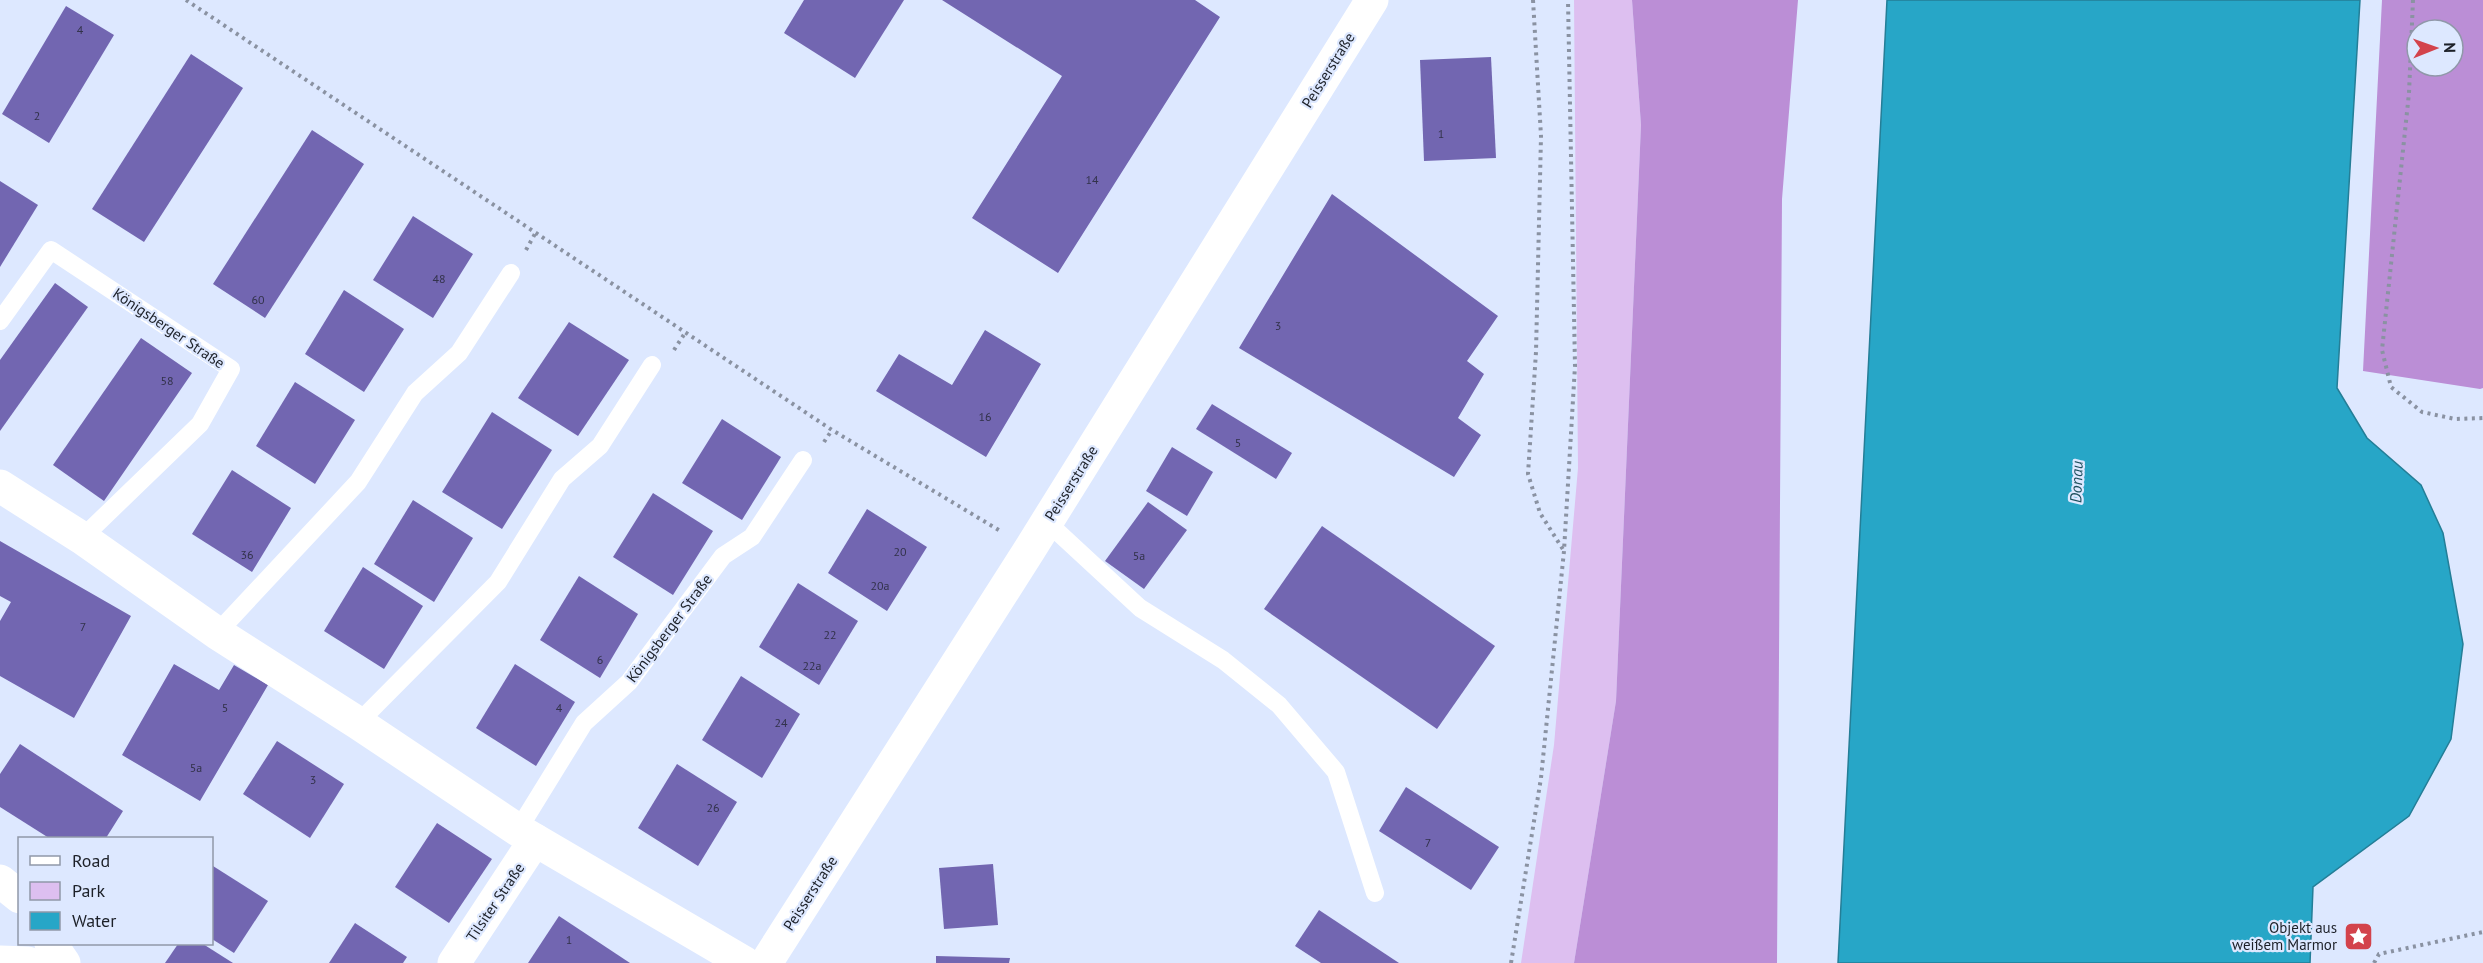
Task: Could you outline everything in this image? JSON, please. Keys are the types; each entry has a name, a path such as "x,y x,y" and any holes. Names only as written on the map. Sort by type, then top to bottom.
{"street":[{"name":"Peisserstraße","path":"766,963 1047,522 1372,0"},
{"path":"0,486 82,538 218,633 527,835 745,963"},
{"name":"Tilsiter Straße","path":"454,963 527,835"},
{"path":"0,881 18,895"},
{"path":"52,945 64,963"},
{"path":"0,962 28,963"}],"lane":[{"name":"Königsberger Straße","path":"0,321 51,250 231,369 200,424 82,538"},
{"path":"218,633 357,482 415,393 459,353 511,273"},
{"path":"358,723 498,582 562,479 600,446 652,365"},
{"name":"Königsberger Straße","path":"527,835 584,723 629,682 723,556 752,537 803,460"},
{"path":"1047,522 1140,608 1223,660 1279,705 1336,772 1375,893"}],"path":[{"path":"186,0 812,417 1030,549"},
{"path":"1533,0 1541,136 1536,352 1528,474 1540,513 1564,550"},
{"path":"1511,963 1541,778 1564,550 1575,366 1568,0"},
{"path":"2413,0 2409,93 2382,350 2391,387 2422,412 2455,419 2483,418"},
{"path":"2374,963 2379,954 2483,932"}],"green space":[{"path":"1574,0 1632,0 1641,125 1616,701 1574,963 1521,963 1554,745 1578,468"}],"shaded area":[{"path":"1632,0 1798,0 1782,199 1777,963 1574,963 1616,701 1641,125"},
{"path":"2382,0 2483,0 2483,388 2363,371"}],"water":[{"name":"Donau","path":"1887,0 2360,0 2337,388 2367,438 2421,485 2443,533 2463,644 2451,739 2409,816 2313,887 2310,963 1838,963"}],"building":[{"path":"804,0 904,0 855,78 784,33"},
{"path":"942,0 1195,0 1220,17 1058,273 972,218 1062,76"},
{"path":"66,6 114,35 49,143 2,114"},
{"path":"191,54 243,88 144,242 92,209"},
{"path":"1491,57 1496,158 1424,161 1420,60"},
{"path":"312,130 364,164 265,318 213,284"},
{"path":"0,181 38,205 0,267"},
{"path":"1332,194 1498,316 1467,361 1484,374 1458,418 1481,435 1454,477 1239,348"},
{"path":"413,216 473,254 433,318 373,280"},
{"path":"55,283 88,307 0,431 0,360"},
{"path":"344,290 404,329 364,392 305,354"},
{"path":"569,322 629,360 578,436 518,398"},
{"path":"985,330 1041,364 986,457 876,391 899,354 952,385"},
{"path":"141,338 192,373 104,501 53,465"},
{"path":"295,382 355,420 315,484 256,446"},
{"path":"1212,404 1292,453 1276,479 1196,429"},
{"path":"492,412 552,450 502,529 442,492"},
{"path":"722,419 781,457 742,520 682,483"},
{"path":"1172,447 1213,472 1187,516 1146,491"},
{"path":"232,470 291,508 252,572 192,534"},
{"path":"653,493 713,531 673,595 613,557"},
{"path":"413,500 473,538 434,602 374,564"},
{"path":"1148,502 1187,530 1144,589 1105,561"},
{"path":"867,509 927,547 887,611 828,573"},
{"path":"1322,526 1495,646 1437,729 1264,609"},
{"path":"0,541 131,616 74,718 0,676 0,621 11,602 0,596"},
{"path":"363,567 423,606 384,669 324,631"},
{"path":"579,576 638,614 600,678 540,640"},
{"path":"798,583 858,621 819,685 759,647"},
{"path":"174,664 219,690 234,665 268,685 200,801 122,755"},
{"path":"515,664 575,702 536,766 476,728"},
{"path":"741,676 800,714 762,778 702,740"},
{"path":"277,741 344,784 310,838 243,794"},
{"path":"20,744 123,811 107,837 47,837 0,807 0,774"},
{"path":"677,764 737,802 698,866 638,828"},
{"path":"1406,787 1499,847 1471,890 1379,831"},
{"path":"437,823 492,859 449,923 395,887"},
{"path":"993,864 998,925 944,929 939,868"},
{"path":"213,866 268,901 234,953 213,940"},
{"path":"1319,910 1399,963 1321,963 1295,946"},
{"path":"559,916 630,963 528,963"},
{"path":"355,923 407,957 403,963 329,963"},
{"path":"177,945 205,945 233,963 165,963"},
{"path":"936,956 1010,958 1009,963 936,963"}],"place":[{"name":"Objekt aus weißem Marmor","path":"2358,936"}]}
